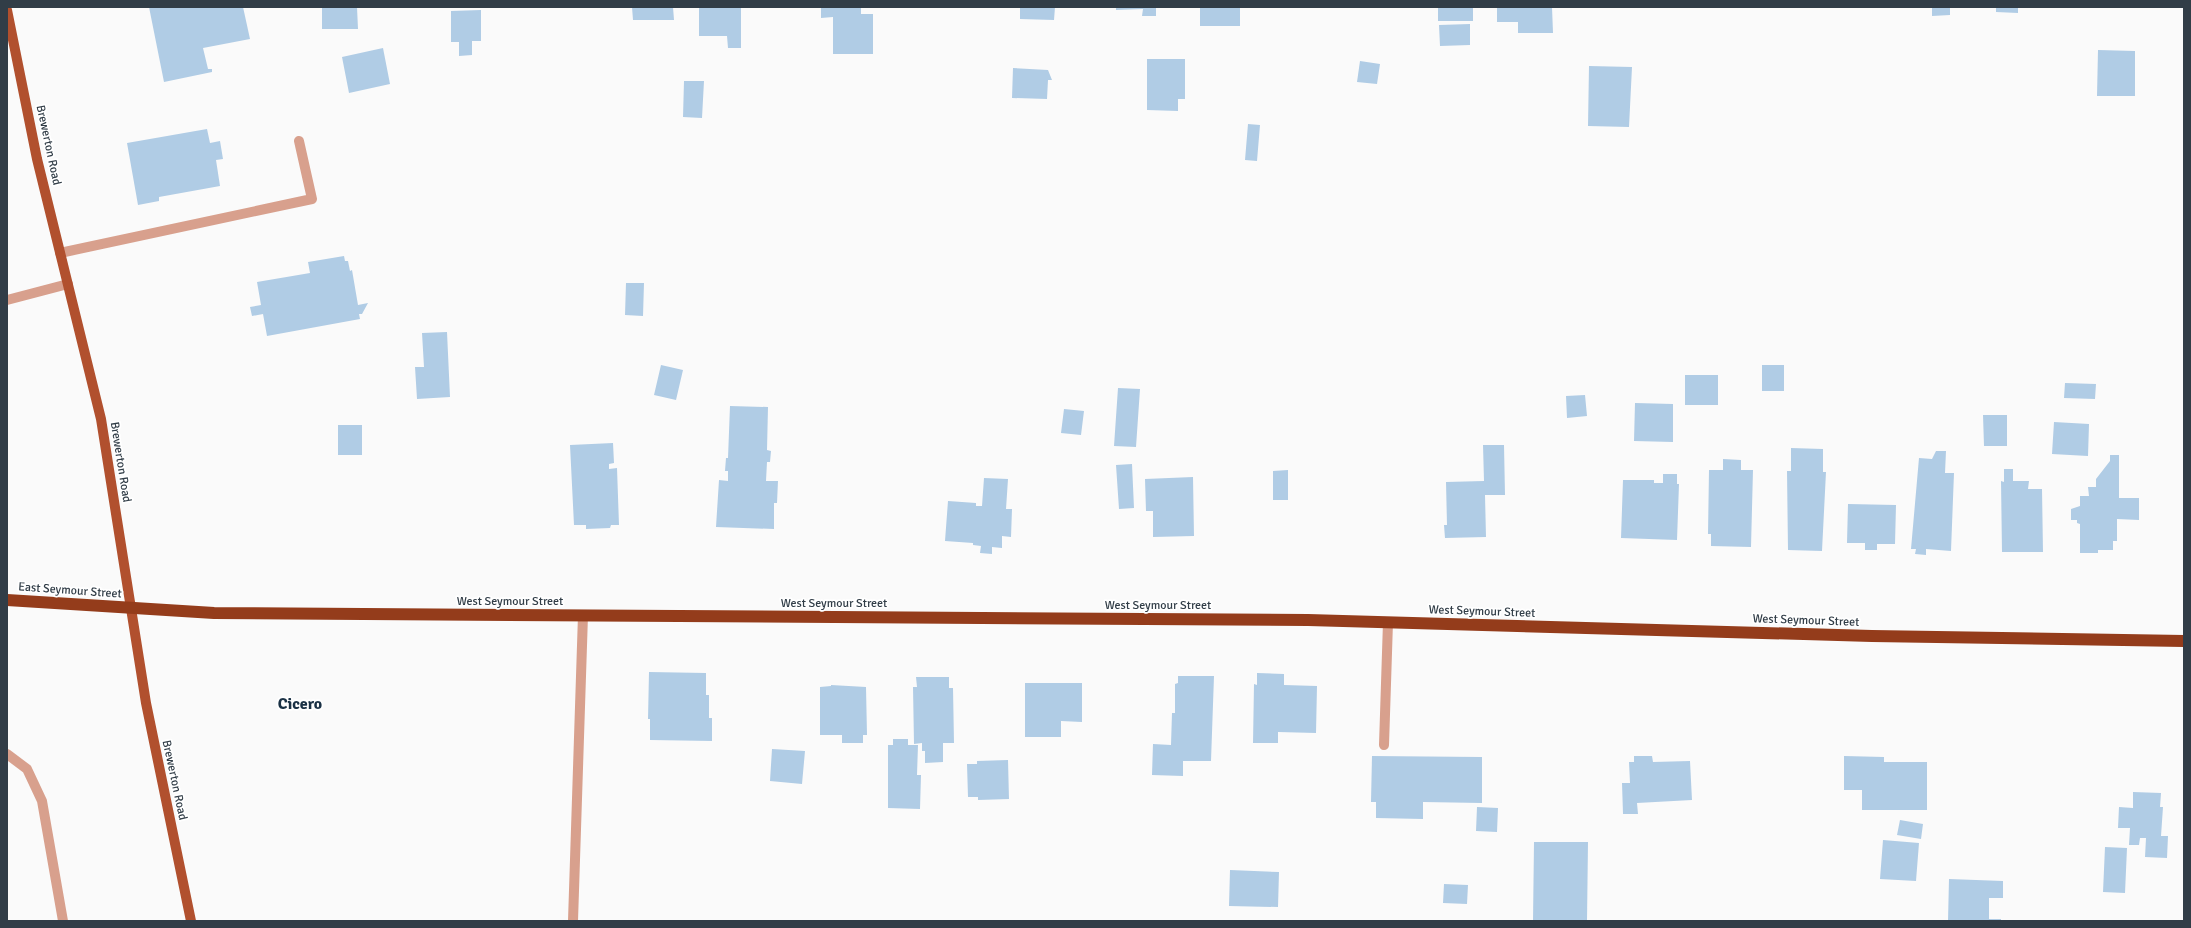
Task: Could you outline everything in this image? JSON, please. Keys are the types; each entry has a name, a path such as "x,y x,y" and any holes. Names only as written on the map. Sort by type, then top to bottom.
{"highway":[{"name":"East Seymour Street","path":"7,600 131,608"},
{"name":"West Seymour Street","path":"131,608 214,613 1300,620 1880,636 2184,641"}],"main road":[{"name":"Brewerton Road","path":"7,10 37,159 101,419 146,703 191,921"}],"lane":[{"path":"60,253 312,199 299,141"},
{"path":"7,300 68,284"},
{"path":"573,921 583,615"},
{"path":"1384,746 1388,622"},
{"path":"7,754 27,769 42,801 63,921"}],"building":[{"path":"149,7 243,7 250,39 203,48 208,69 212,69 212,72 164,82"},
{"path":"322,7 357,7 358,29 322,29"},
{"path":"632,7 673,7 674,20 633,20"},
{"path":"699,7 741,7 741,48 728,48 727,36 699,36"},
{"path":"821,7 861,7 861,14 873,14 873,54 833,54 833,17 821,18"},
{"path":"1020,7 1055,7 1054,20 1020,19"},
{"path":"1116,7 1156,7 1156,16 1142,16 1143,9 1116,10"},
{"path":"1200,7 1240,7 1240,26 1200,26"},
{"path":"1438,7 1473,7 1473,21 1438,21"},
{"path":"1497,7 1552,7 1553,33 1518,33 1518,22 1497,22"},
{"path":"1932,7 1950,7 1950,15 1932,16"},
{"path":"1996,7 2018,7 2018,13 1996,12"},
{"path":"481,10 481,41 472,41 472,55 459,56 459,42 451,42 451,11"},
{"path":"1470,24 1470,45 1440,46 1439,25"},
{"path":"383,48 390,84 349,93 342,57"},
{"path":"2098,50 2135,51 2135,96 2097,96"},
{"path":"1147,59 1185,59 1185,99 1178,99 1178,111 1147,110"},
{"path":"1360,61 1380,64 1377,84 1357,82"},
{"path":"1589,66 1632,67 1629,127 1588,126"},
{"path":"1013,68 1048,70 1052,80 1048,80 1047,99 1012,98"},
{"path":"684,81 704,81 702,118 683,117"},
{"path":"1248,124 1260,125 1257,161 1245,160"},
{"path":"207,129 210,143 220,141 223,159 216,160 220,186 159,197 159,201 138,205 127,143"},
{"path":"344,256 345,261 348,261 350,271 352,270 358,305 368,303 362,314 359,314 360,319 267,336 263,314 252,316 250,307 261,305 257,282 310,273 308,262"},
{"path":"626,283 644,283 643,316 625,315"},
{"path":"447,332 450,397 417,399 415,367 424,367 422,333"},
{"path":"661,365 683,370 676,400 654,395"},
{"path":"1762,365 1784,365 1784,391 1762,391"},
{"path":"1685,375 1718,375 1718,405 1685,405"},
{"path":"2065,383 2096,384 2095,399 2064,398"},
{"path":"1118,388 1140,389 1136,447 1114,446"},
{"path":"1585,395 1587,416 1567,418 1566,396"},
{"path":"1635,403 1673,404 1673,442 1634,441"},
{"path":"730,406 768,407 767,450 771,451 770,462 767,462 766,481 778,481 777,503 774,503 774,529 716,527 719,480 728,481 728,471 725,471 726,458 728,458"},
{"path":"1064,409 1084,411 1081,435 1061,433"},
{"path":"1983,415 2007,415 2007,446 1984,446"},
{"path":"2054,422 2089,424 2088,456 2052,454"},
{"path":"338,425 362,425 362,455 338,455"},
{"path":"613,443 614,463 609,464 609,469 617,468 619,525 611,525 610,528 586,529 586,525 574,525 570,445"},
{"path":"1483,445 1504,445 1505,495 1485,495 1486,537 1445,538 1444,525 1447,525 1446,482 1484,481"},
{"path":"1791,448 1823,449 1823,472 1826,472 1822,551 1788,550 1787,471 1791,471"},
{"path":"1936,451 1946,451 1945,473 1954,473 1951,551 1926,549 1926,555 1915,554 1916,549 1911,549 1919,458 1932,459"},
{"path":"2110,455 2119,455 2119,498 2139,498 2139,520 2117,519 2117,541 2113,541 2113,550 2098,550 2098,553 2080,553 2080,524 2077,523 2077,520 2071,520 2071,509 2080,506 2080,496 2089,496 2088,487 2096,487 2096,479 2110,461"},
{"path":"1723,459 1741,460 1741,470 1753,470 1751,547 1711,546 1711,534 1708,534 1709,470 1723,470"},
{"path":"1132,464 1134,508 1119,509 1116,465"},
{"path":"2004,469 2013,469 2013,481 2029,481 2028,489 2042,489 2043,552 2002,552 2001,481 2004,482"},
{"path":"1288,470 1288,500 1273,500 1273,471"},
{"path":"1663,474 1677,474 1677,484 1679,484 1677,540 1621,538 1623,480 1654,480 1654,483 1663,483"},
{"path":"1193,477 1194,536 1153,537 1153,511 1146,511 1145,479"},
{"path":"984,478 1008,479 1006,509 1012,509 1011,537 1002,536 1002,548 992,547 992,554 980,553 981,546 973,545 973,543 945,541 948,501 976,503 976,506 982,506"},
{"path":"1848,504 1896,505 1895,544 1877,544 1877,550 1865,550 1865,543 1847,543"},
{"path":"649,672 706,673 706,695 709,695 709,718 712,718 712,741 650,740 650,719 648,719"},
{"path":"1257,673 1284,674 1284,685 1317,686 1316,733 1278,732 1278,743 1253,743 1254,684 1257,685"},
{"path":"1178,676 1214,676 1211,761 1183,761 1183,776 1152,775 1153,744 1171,745 1172,713 1175,713 1175,684 1178,683"},
{"path":"916,677 949,677 949,688 953,688 954,743 943,743 943,762 925,763 925,751 922,751 922,743 914,744 913,687 917,687"},
{"path":"1025,683 1082,683 1082,722 1061,721 1061,737 1025,737"},
{"path":"831,685 866,687 867,735 863,735 863,743 842,743 842,735 820,735 820,687"},
{"path":"893,739 908,739 908,745 918,745 917,775 921,775 920,809 888,808 888,745 893,745"},
{"path":"772,749 805,751 802,784 770,781"},
{"path":"1372,756 1482,757 1482,803 1423,802 1423,819 1376,818 1376,802 1371,802"},
{"path":"1634,756 1652,756 1653,762 1690,761 1692,800 1637,803 1638,814 1623,814 1622,783 1630,783 1629,762 1634,762"},
{"path":"1844,756 1884,757 1884,762 1927,762 1927,810 1862,810 1862,790 1844,790"},
{"path":"1008,760 1009,799 978,800 978,797 968,797 967,764 977,764 977,761"},
{"path":"2133,792 2161,793 2160,807 2163,807 2161,836 2168,836 2167,858 2145,857 2146,838 2140,838 2139,845 2129,845 2130,828 2118,828 2119,807 2133,808"},
{"path":"1477,807 1498,808 1497,832 1476,831"},
{"path":"1900,820 1923,824 1921,839 1897,835"},
{"path":"1883,840 1919,843 1916,881 1880,879"},
{"path":"1534,842 1588,842 1587,921 1533,921"},
{"path":"2105,847 2127,848 2125,893 2103,892"},
{"path":"1230,870 1279,872 1278,907 1229,906"},
{"path":"1949,879 2003,881 2003,898 1989,898 1989,919 2001,919 2001,921 1948,921"},
{"path":"1444,884 1468,885 1467,904 1443,903"}],"district":[{"name":"Cicero","path":"300,703"}]}
